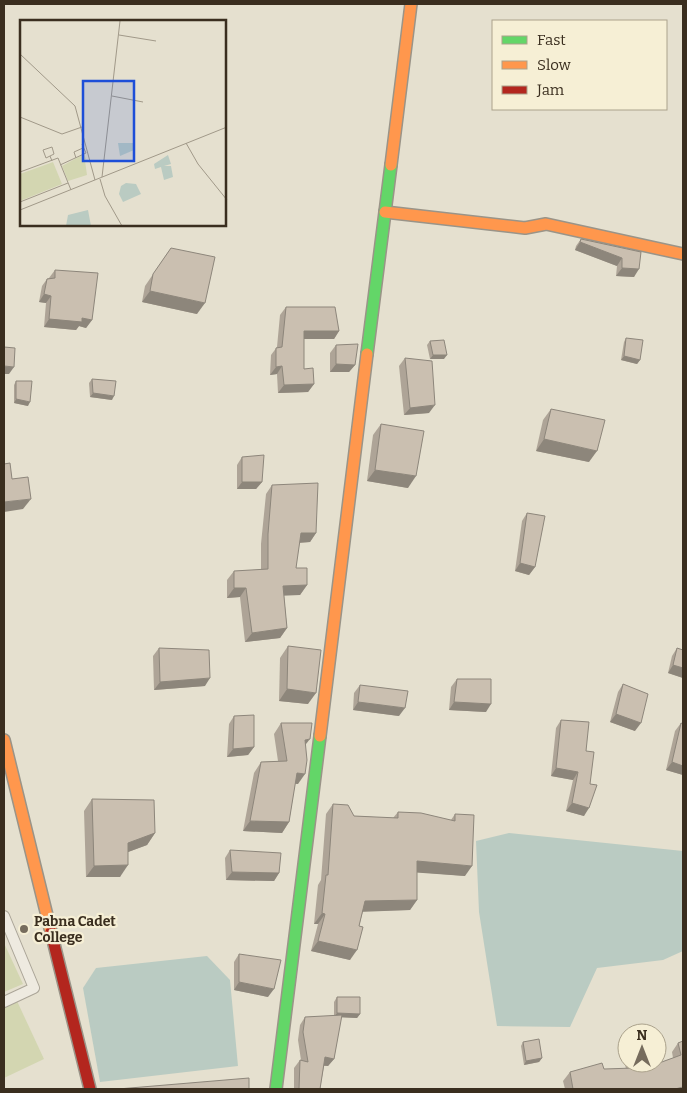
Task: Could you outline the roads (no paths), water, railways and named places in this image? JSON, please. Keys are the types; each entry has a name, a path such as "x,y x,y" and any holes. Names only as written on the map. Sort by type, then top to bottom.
{"street":[{"path":"276,1089 411,4"},
{"path":"386,212 525,228 546,224 683,254"},
{"path":"4,740 90,1089"}],"lane":[{"path":"4,916 34,988 4,1002"}],"place":[{"name":"Pabna Cadet College","path":"24,929"}]}
